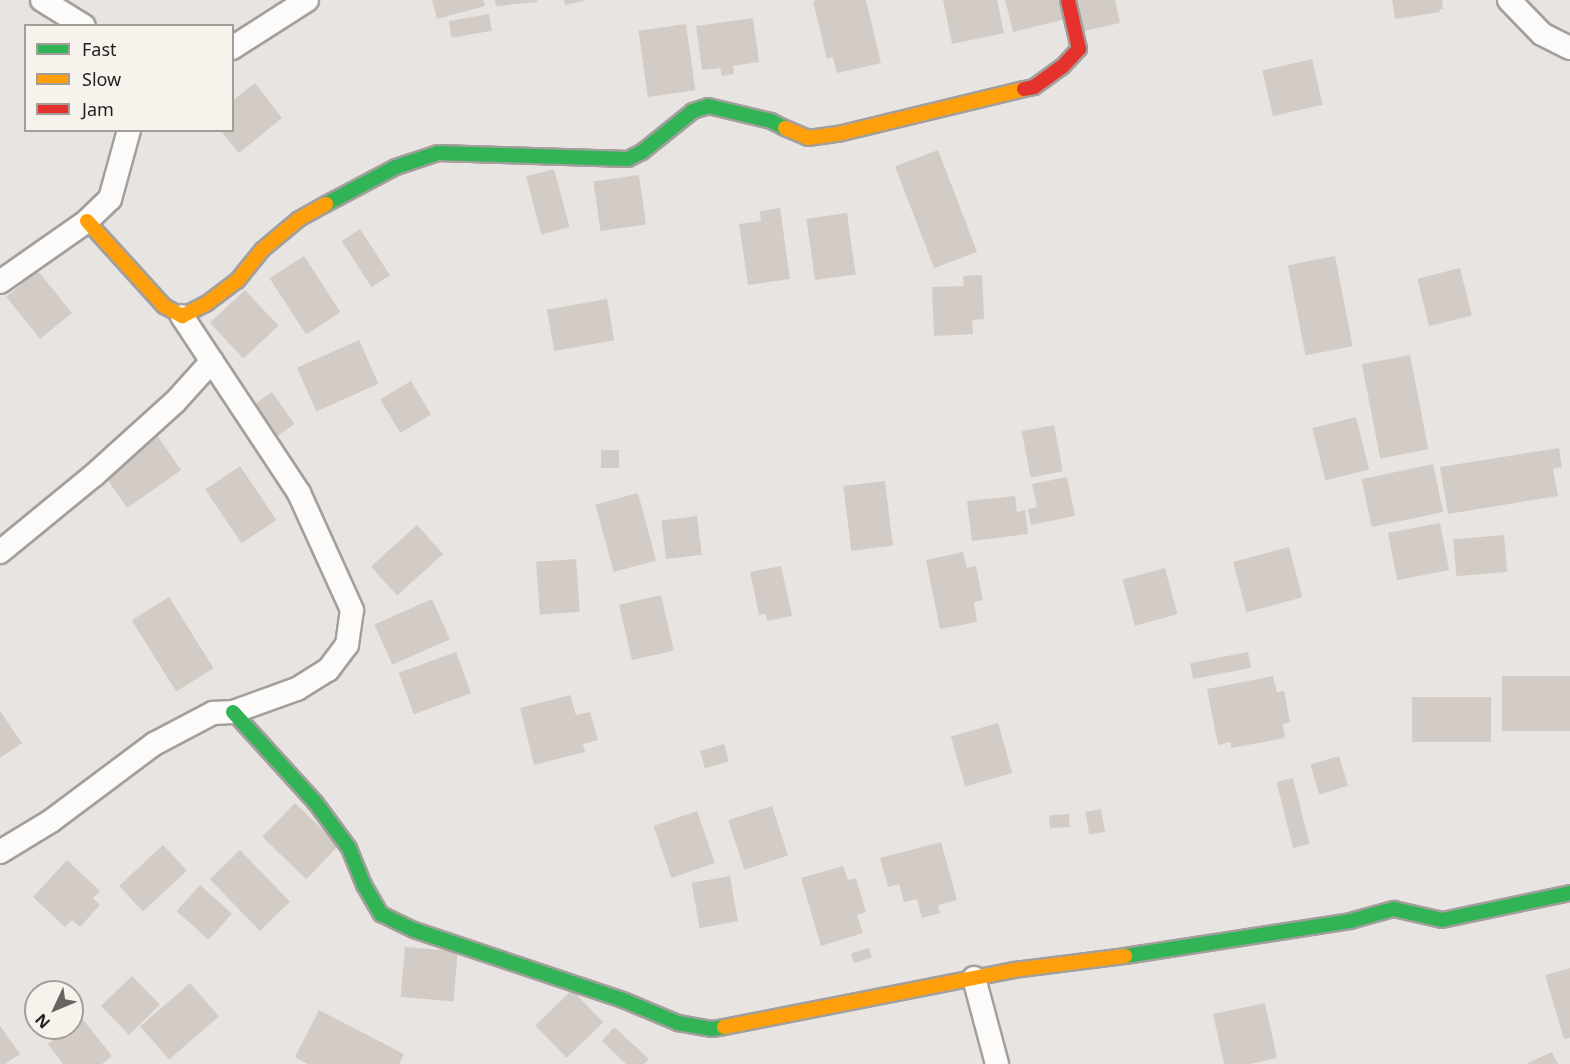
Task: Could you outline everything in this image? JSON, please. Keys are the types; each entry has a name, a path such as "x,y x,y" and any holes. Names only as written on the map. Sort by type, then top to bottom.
{"street":[{"path":"42,0 81,24"},
{"path":"234,47 308,0"},
{"path":"182,316 206,304 237,281 262,250 298,219 396,167 438,153 628,159 642,152 693,111 708,106 771,121 808,138 838,135 1034,87 1062,67 1079,49 1068,0"},
{"path":"1509,0 1542,34 1570,48"},
{"path":"0,282 87,221 111,200 128,132"},
{"path":"0,852 51,821 154,744 213,713 233,712 297,689 328,670 347,645 352,610 299,493 182,316 164,306 87,221"},
{"path":"0,552 93,476 175,402 212,361"},
{"path":"233,712 315,802 349,848 364,885 381,914 414,930 623,999 678,1023 712,1029 974,978 1350,921 1394,909 1442,920 1570,893"},
{"path":"974,978 997,1064"}],"building":[{"path":"432,0 483,0 485,6 437,19"},
{"path":"495,0 537,0 537,2 496,6"},
{"path":"564,0 584,0 584,1 565,5"},
{"path":"866,0 881,63 837,73 833,57 827,59 813,1"},
{"path":"943,0 997,0 1004,33 952,44"},
{"path":"1005,0 1066,0 1070,18 1013,32"},
{"path":"1078,0 1115,0 1120,23 1084,31"},
{"path":"1392,0 1442,0 1443,9 1440,9 1440,12 1395,19"},
{"path":"489,14 492,31 452,38 449,21"},
{"path":"753,18 759,62 733,66 734,74 722,76 720,68 702,70 696,26"},
{"path":"686,24 695,90 648,97 638,31"},
{"path":"1312,59 1323,105 1273,116 1262,70"},
{"path":"255,83 282,118 239,153 222,132 234,132 234,99"},
{"path":"938,150 977,252 934,268 895,166"},
{"path":"554,169 570,227 542,234 526,177"},
{"path":"639,175 646,225 600,231 593,181"},
{"path":"780,208 790,279 748,285 739,224 761,221 760,211"},
{"path":"847,213 856,274 815,280 806,219"},
{"path":"360,229 390,275 372,287 342,241"},
{"path":"304,256 340,312 306,335 270,278"},
{"path":"1335,256 1353,346 1305,355 1288,265"},
{"path":"1460,268 1472,316 1429,326 1417,279"},
{"path":"38,271 72,313 40,339 6,297"},
{"path":"982,275 984,319 972,320 973,334 934,336 932,287 964,286 963,276"},
{"path":"245,290 278,326 243,359 210,323"},
{"path":"607,299 614,340 554,351 547,310"},
{"path":"359,340 379,384 316,412 297,368"},
{"path":"1410,355 1428,449 1380,459 1362,364"},
{"path":"411,381 431,414 400,433 380,400"},
{"path":"272,392 294,424 275,438 252,406"},
{"path":"1356,417 1369,469 1325,480 1312,428"},
{"path":"1054,425 1063,471 1031,477 1022,431"},
{"path":"156,434 181,470 127,508 102,472"},
{"path":"1559,448 1562,467 1553,469 1558,496 1448,514 1440,467"},
{"path":"601,450 619,450 619,468 601,468"},
{"path":"1433,464 1443,512 1372,527 1362,479"},
{"path":"240,466 276,520 242,543 205,489"},
{"path":"1067,477 1075,516 1031,525 1028,509 1037,507 1032,484"},
{"path":"885,481 893,546 851,551 843,486"},
{"path":"638,493 656,561 614,572 595,504"},
{"path":"1015,496 1017,512 1025,510 1028,534 972,541 967,501"},
{"path":"697,516 702,555 666,559 661,520"},
{"path":"1440,523 1449,570 1397,580 1388,533"},
{"path":"417,525 443,554 397,595 371,566"},
{"path":"1504,535 1507,572 1456,576 1453,539"},
{"path":"1289,547 1302,597 1246,612 1233,562"},
{"path":"963,552 967,568 976,566 983,600 974,602 977,622 940,629 926,560"},
{"path":"576,559 580,612 540,615 536,562"},
{"path":"781,566 792,616 767,621 766,614 759,615 750,572"},
{"path":"1165,568 1177,614 1135,626 1122,579"},
{"path":"661,595 674,651 632,660 619,605"},
{"path":"169,597 214,668 176,692 132,620"},
{"path":"432,599 450,639 392,665 374,625"},
{"path":"456,652 471,693 414,714 399,673"},
{"path":"1248,652 1251,668 1193,679 1190,663"},
{"path":"1273,676 1277,692 1284,691 1290,722 1283,724 1285,738 1231,748 1231,742 1218,745 1207,689"},
{"path":"1502,676 1570,676 1570,731 1502,731"},
{"path":"570,695 576,715 590,712 598,740 583,744 585,752 534,765 520,708"},
{"path":"1412,697 1491,697 1491,742 1412,742"},
{"path":"0,711 22,743 0,758"},
{"path":"998,723 1012,773 965,786 951,737"},
{"path":"724,744 729,761 705,768 700,751"},
{"path":"1339,756 1348,786 1319,794 1310,765"},
{"path":"1293,778 1309,844 1293,848 1277,782"},
{"path":"295,803 339,845 306,879 262,837"},
{"path":"772,806 788,855 744,870 728,820"},
{"path":"1101,809 1105,832 1089,834 1085,812"},
{"path":"697,811 715,863 671,878 654,826"},
{"path":"1069,814 1070,827 1050,828 1049,815"},
{"path":"941,842 957,900 938,905 940,913 922,918 917,899 904,902 899,884 888,887 880,858"},
{"path":"163,845 187,871 143,912 119,886"},
{"path":"240,850 290,902 260,931 210,879"},
{"path":"67,860 100,891 93,898 100,905 80,927 72,920 65,927 33,897"},
{"path":"843,866 848,880 856,878 866,912 857,915 863,933 821,946 801,878"},
{"path":"730,876 738,921 700,928 692,883"},
{"path":"200,885 232,914 209,940 177,911"},
{"path":"405,947 458,952 453,1001 401,997"},
{"path":"869,948 872,958 854,963 851,954"},
{"path":"1570,968 1570,1038 1564,1039 1545,975"},
{"path":"132,976 160,1005 129,1035 101,1006"},
{"path":"190,983 219,1016 169,1060 140,1026"},
{"path":"572,990 603,1022 567,1058 535,1025"},
{"path":"1265,1003 1277,1058 1250,1064 1224,1064 1213,1014"},
{"path":"319,1010 404,1054 399,1064 308,1064 295,1057"},
{"path":"84,1021 112,1056 102,1064 63,1064 48,1044 53,1040 84,1040"},
{"path":"0,1026 20,1054 5,1064 0,1064"},
{"path":"614,1027 649,1059 644,1064 626,1064 602,1041"},
{"path":"1552,1052 1558,1064 1526,1064"}],"traffic: fast":[{"path":"326,204 396,167 438,153 628,159 642,152 693,111 708,106 771,121 785,128"},
{"path":"233,712 315,802 349,848 364,885 381,914 414,930 623,1000 678,1023 712,1029 724,1027"},
{"path":"1125,956 1350,921 1394,909 1442,920 1570,893"}],"traffic: slow":[{"path":"785,128 808,138 838,134 1024,89"},
{"path":"87,221 164,306 182,316 206,304 237,281 262,250 299,219 326,204"},
{"path":"724,1027 1014,970 1125,956"}],"traffic: jam":[{"path":"1024,89 1034,87 1062,67 1079,49 1068,0"}]}
